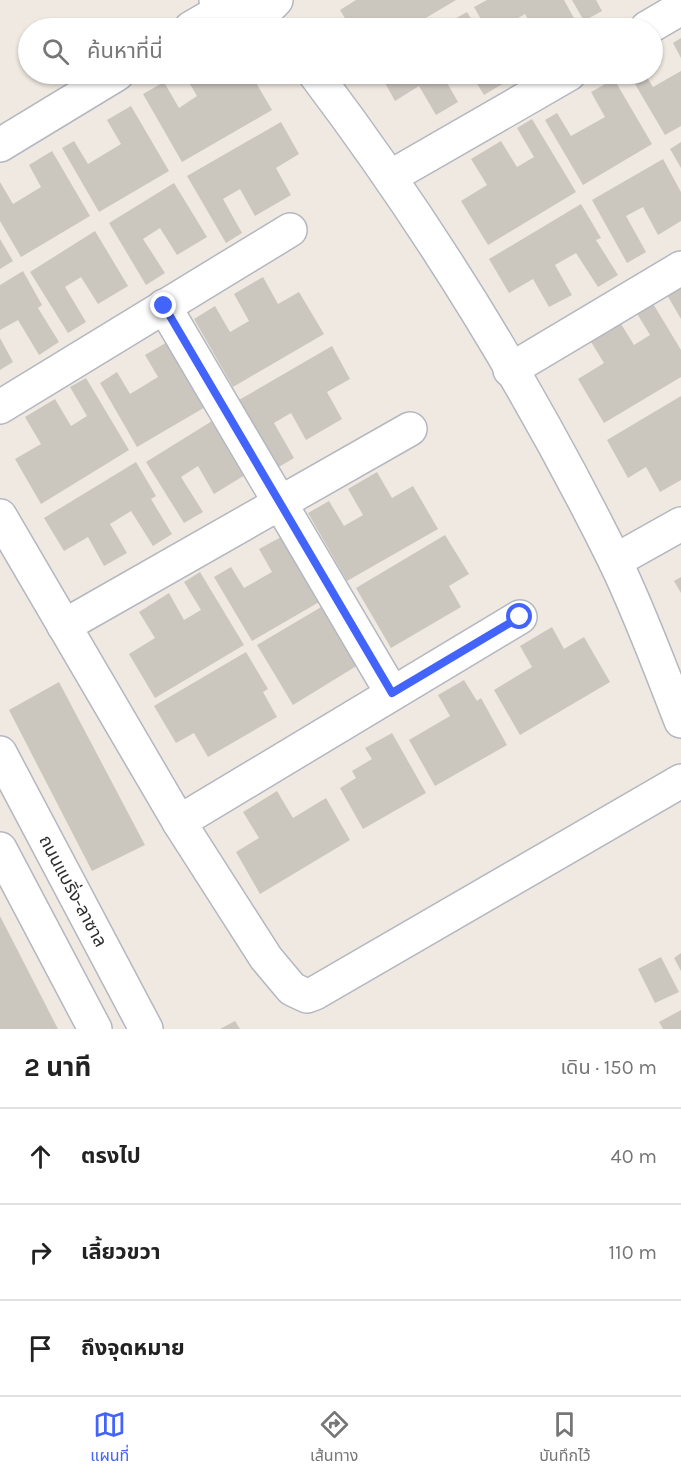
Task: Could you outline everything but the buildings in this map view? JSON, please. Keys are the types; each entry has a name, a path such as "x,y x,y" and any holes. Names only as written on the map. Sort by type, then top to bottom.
{"street":[{"path":"203,18 220,4 245,16 274,13"},
{"path":"663,19 681,9"},
{"path":"0,145 101,84"},
{"path":"322,84 439,249 510,370 615,561 681,721"},
{"path":"390,177 552,84"},
{"path":"0,407 290,230"},
{"path":"510,370 681,268"},
{"path":"164,306 392,693"},
{"path":"64,626 410,429"},
{"path":"0,516 179,822 266,958 291,989 307,996 681,781"},
{"path":"615,561 681,524"},
{"path":"179,822 520,617"},
{"name":"ถนนแบริ่ง-ลาซาล","path":"0,753 146,1029"},
{"path":"0,849 94,1029"}],"route":[{"path":"164,306 392,693 520,617"}]}
